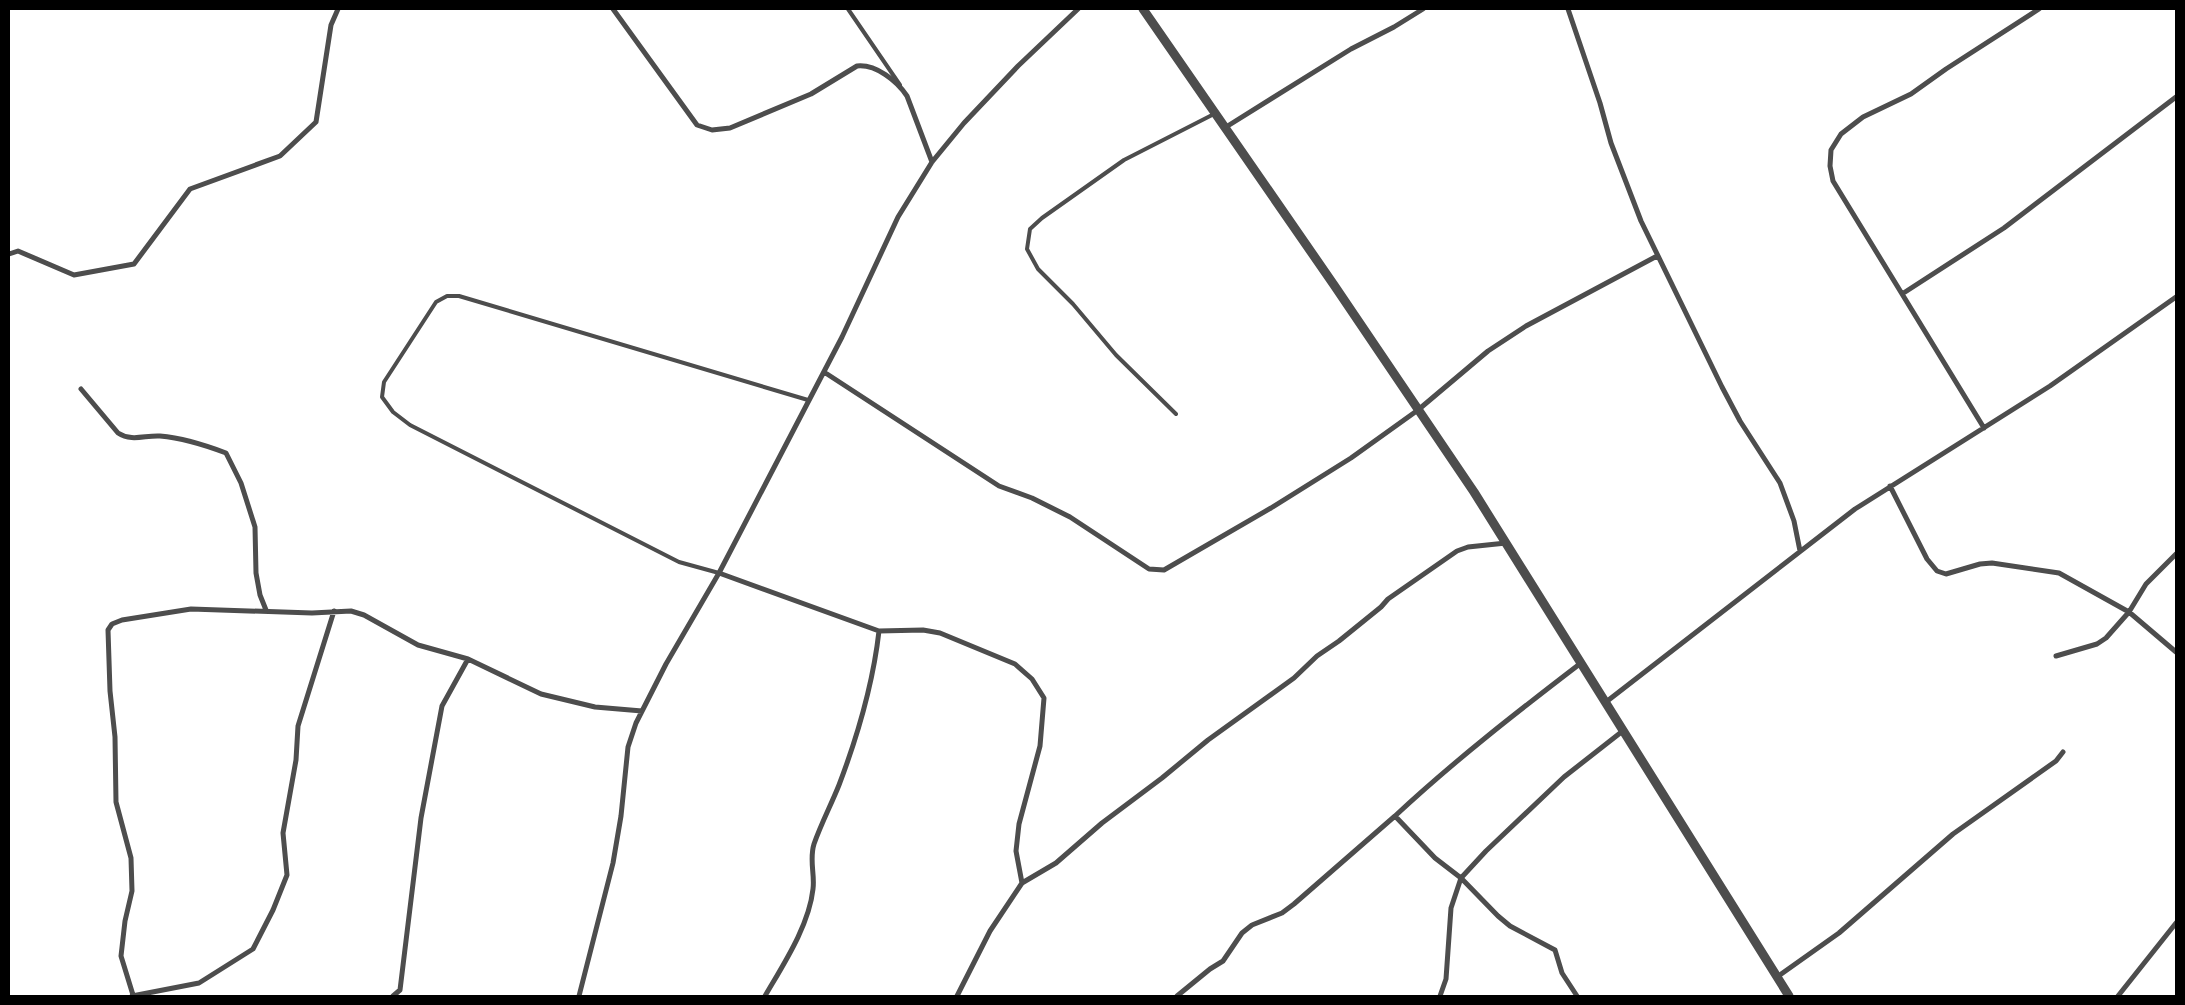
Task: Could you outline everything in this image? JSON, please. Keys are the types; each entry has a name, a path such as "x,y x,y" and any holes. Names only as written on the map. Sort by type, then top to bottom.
{"street":[{"path":"9,254 18,251 74,275 134,264 190,190 280,156 316,122 331,25 338,9"},
{"path":"613,9 697,125 712,130 730,128 811,94 857,66 873,67 902,87 932,162"},
{"path":"579,996 613,863 621,816 628,747 642,710 666,664 719,573 824,372 898,217 932,162 959,128 1018,66 1078,9"},
{"path":"1143,9 1226,127 1506,543 1790,996"},
{"path":"1226,127 1351,49 1394,27 1423,9"},
{"path":"1568,9 1616,156 1657,256 1726,396 1780,483 1792,514 1800,551"},
{"path":"1984,428 1833,181 1830,166 1831,150 1841,134 1863,116 1911,94 2039,9"},
{"path":"1902,294 2004,228 2176,97"},
{"path":"824,372 999,486 1032,498 1070,517 1142,565 1157,570 1164,570 1271,508 1350,458 1418,410 1488,352 1526,326 1657,256"},
{"path":"1606,702 1855,510 2050,386 2176,297"},
{"path":"81,389 118,433 125,438 160,436 208,446 226,453 241,483 255,527 256,573 260,596 266,610"},
{"path":"1890,486 1927,559 1937,571 1946,574 1980,564 1992,563 2048,571 2067,576 2129,612 2176,652"},
{"path":"957,996 990,931 1022,883 1056,862 1102,823 1162,778 1208,740 1294,678 1316,656 1381,607 1388,598 1457,551 1468,547 1506,543"},
{"path":"2056,656 2097,644 2106,638 2129,612 2146,584 2176,554"},
{"path":"719,573 879,631 923,630 940,633 1015,664 1032,679 1044,698 1040,746 1019,824 1016,852 1022,883"},
{"path":"334,611 298,726 296,760 283,834 287,875 269,918 253,949 199,983 132,996 121,956 125,921 132,891 131,858 116,802 115,737 110,691 108,630 112,624 122,620 191,608 312,613 334,611 364,615 418,645 468,659 541,694 595,707 642,710"},
{"path":"765,996 788,958 807,915 814,889 811,854 839,784 869,694 876,663 879,631"},
{"path":"393,996 400,990 421,818 442,706 468,659"},
{"path":"1177,996 1210,969 1223,961 1242,933 1252,925 1282,913 1294,904 1395,816 1438,775 1493,730 1581,663"},
{"path":"1440,996 1446,979 1451,908 1461,878 1564,777 1601,746 1624,730"},
{"path":"1777,977 1839,933 1953,834 2056,761 2063,752"},
{"path":"1395,816 1435,858 1461,878 1498,916 1510,926 1555,950 1562,974 1577,996"},
{"path":"2118,996 2176,923"}],"lane":[{"path":"848,9 902,87"},
{"path":"1176,414 1116,355 1073,304 1038,268 1027,249 1030,229 1050,212 1132,155 1216,113"},
{"path":"719,573 679,562 410,425 393,412 382,397 384,382 436,302 447,296 459,296 808,400"}]}
